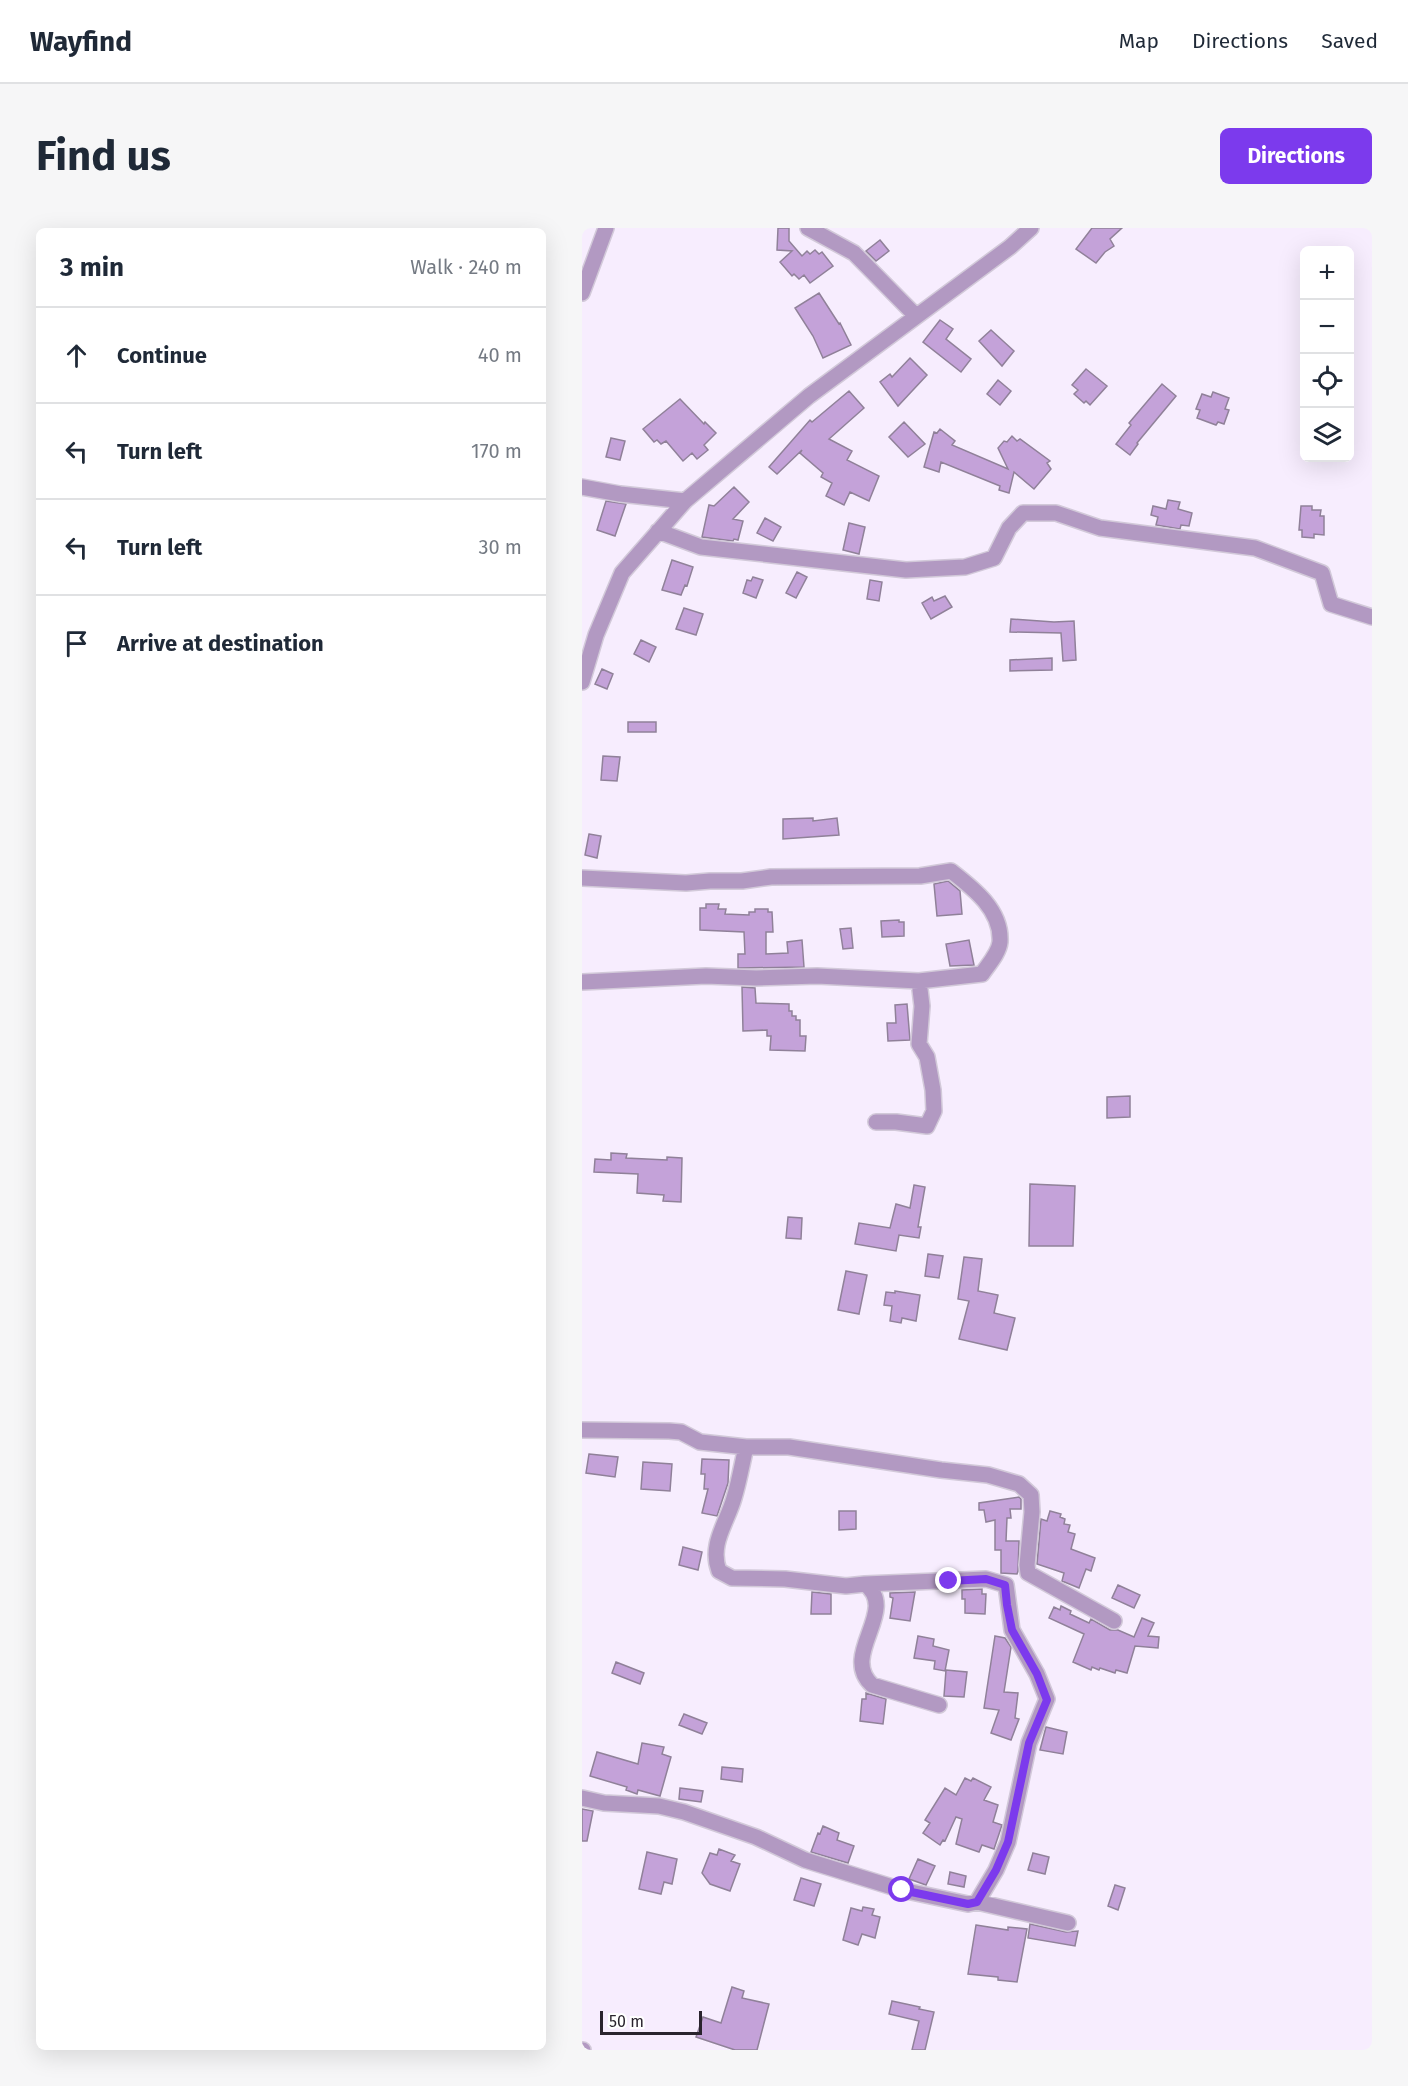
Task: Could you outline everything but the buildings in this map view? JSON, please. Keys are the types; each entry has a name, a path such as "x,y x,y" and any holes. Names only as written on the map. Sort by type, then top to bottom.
{"street":[{"path":"582,292 606,228"},
{"path":"808,228 854,253 916,316"},
{"path":"582,682 596,635 622,573 685,501 810,396 1010,247 1031,228"},
{"path":"583,488 685,501"},
{"path":"658,531 701,548 906,570 965,567 994,558 1009,528 1023,513 1056,513 1101,528 1255,548 1322,573 1331,604 1372,617"},
{"path":"582,878 686,883 742,881 771,877 920,876 951,871 977,891 996,919 1000,942 992,961 982,974 919,981 817,976 756,978 705,976 582,982"},
{"path":"876,1122 927,1126 934,1112 927,1057 919,1044 922,1006 919,981"},
{"path":"582,1430 681,1432 700,1442 746,1447 789,1447 988,1475 1019,1484 1031,1495 1028,1573 1114,1621"},
{"path":"746,1447 734,1500 716,1542 715,1561 719,1571 732,1578 785,1579 846,1586 986,1579 1005,1585 1012,1630 1037,1674 1047,1700 1029,1743 1008,1842 996,1870 977,1902"},
{"path":"865,1584 873,1590 877,1598 873,1621 860,1664 864,1678 872,1685 939,1705"},
{"path":"582,1798 604,1803 659,1806 684,1812 756,1837 805,1860 902,1890 968,1904 977,1902 1068,1923"}],"route":[{"path":"902,1890 968,1904 977,1902 996,1870 1008,1842 1029,1743 1047,1700 1037,1674 1012,1630 1005,1585 986,1579 949,1581"}]}
